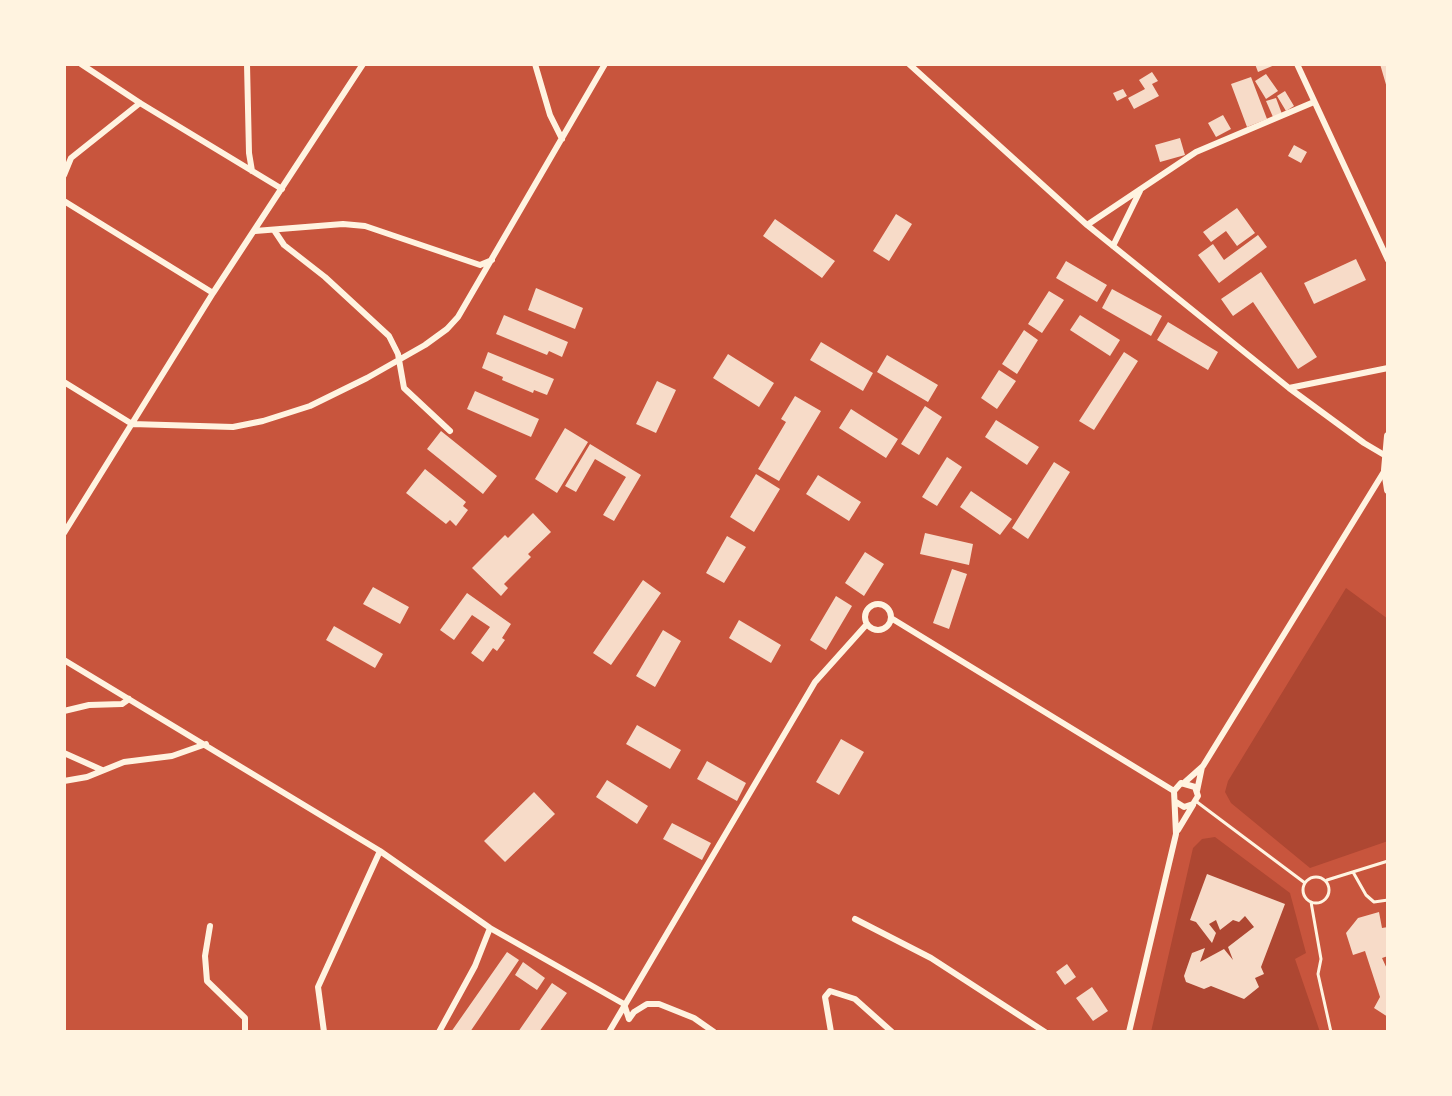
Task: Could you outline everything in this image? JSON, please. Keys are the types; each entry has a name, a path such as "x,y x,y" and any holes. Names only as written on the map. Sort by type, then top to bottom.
{"street":[{"path":"81,64 282,189"},
{"path":"247,64 252,171"},
{"path":"64,533 213,293 363,64"},
{"path":"535,64 550,115 562,139"},
{"path":"64,382 132,424 233,427 310,406 398,360 447,329 458,317 605,64"},
{"path":"909,64 1087,225 1289,388 1386,456"},
{"path":"1297,64 1388,260"},
{"path":"1087,225 1196,152 1314,102"},
{"path":"64,175 71,158 140,103"},
{"path":"1113,246 1123,220 1142,188"},
{"path":"64,201 213,293"},
{"path":"254,231 343,224 365,226 480,265 492,260"},
{"path":"274,230 284,245 325,277 389,336 398,354 404,388 450,431"},
{"path":"1289,388 1388,368"},
{"path":"1388,440 1385,470 1388,490"},
{"path":"1129,1032 1176,834 1174,791 1203,766 1385,470"},
{"path":"878,604 888,608 891,618 889,625 878,631 867,624 865,613 872,605 878,604"},
{"path":"891,618 1174,791"},
{"path":"609,1032 815,682 867,624"},
{"path":"64,660 380,851 490,928 624,1004 629,1019 647,1004 659,1004 694,1018 714,1032"},
{"path":"67,708 111,706 129,699"},
{"path":"64,781 145,758 172,756 206,744"},
{"path":"64,753 102,770"},
{"path":"1176,834 1194,803 1203,766"},
{"path":"1185,782 1197,791"},
{"path":"1176,802 1184,807 1194,803"},
{"path":"324,1032 318,987 380,851"},
{"path":"855,919 931,958 1045,1032"},
{"path":"210,926 205,956 207,981 245,1018 245,1032"},
{"path":"439,1032 475,966 490,928"},
{"path":"831,1032 825,997 830,991 855,999 892,1032"}],"lane":[{"path":"1194,803 1305,883"},
{"path":"1305,883 1315,878 1325,881 1388,861"},
{"path":"1353,872 1366,895 1374,902 1388,900"},
{"path":"1311,902 1327,898 1329,892 1325,881"},
{"path":"1305,883 1304,894 1311,902 1321,959 1318,974 1331,1032"}],"shaded area":[{"path":"1346,588 1388,619 1388,841 1310,868 1231,803 1225,792 1228,781"},
{"path":"1215,837 1290,893 1306,953 1295,959 1320,1032 1151,1032 1193,848 1202,839"}],"building":[{"path":"1255,64 1277,64 1258,72"},
{"path":"1380,64 1388,64 1388,88 1387,88"},
{"path":"1152,72 1158,81 1152,84 1159,96 1134,109 1128,98 1145,89 1139,80"},
{"path":"1266,74 1278,91 1266,99 1255,81"},
{"path":"1251,77 1267,119 1247,127 1231,84"},
{"path":"1123,89 1127,96 1117,101 1113,93"},
{"path":"1285,91 1294,106 1286,111 1277,96"},
{"path":"1276,98 1282,114 1273,117 1266,101"},
{"path":"1223,115 1231,129 1216,137 1208,123"},
{"path":"1180,138 1185,155 1160,162 1155,145"},
{"path":"1294,145 1307,152 1301,163 1288,156"},
{"path":"1237,208 1255,233 1237,246 1226,231 1211,242 1203,232"},
{"path":"896,214 912,224 889,261 873,251"},
{"path":"775,219 835,261 822,278 763,236"},
{"path":"1258,235 1267,247 1219,283 1198,255 1213,244 1224,260"},
{"path":"1356,259 1366,280 1314,304 1304,283"},
{"path":"1066,261 1107,285 1097,302 1056,278"},
{"path":"1261,272 1317,357 1298,369 1253,302 1233,316 1221,299"},
{"path":"536,288 583,308 575,329 528,310"},
{"path":"1112,289 1162,316 1151,336 1102,308"},
{"path":"1049,291 1064,300 1042,333 1028,324"},
{"path":"504,315 568,342 562,357 549,351 547,355 496,334"},
{"path":"1080,315 1120,340 1110,356 1070,330"},
{"path":"1168,322 1218,352 1208,370 1157,340"},
{"path":"1024,330 1038,340 1017,374 1002,364"},
{"path":"821,342 873,373 863,391 810,360"},
{"path":"488,352 554,379 547,395 534,390 533,393 482,368"},
{"path":"1124,352 1138,361 1094,430 1079,421"},
{"path":"728,354 774,383 759,407 713,378"},
{"path":"887,355 938,385 928,402 877,372"},
{"path":"999,370 1016,381 997,409 981,398"},
{"path":"657,381 676,390 656,433 636,424"},
{"path":"475,391 539,419 531,437 467,409"},
{"path":"795,396 821,411 779,481 758,469 786,422 781,419"},
{"path":"925,406 942,417 919,455 901,444"},
{"path":"851,409 898,439 886,458 839,428"},
{"path":"996,420 1039,447 1027,465 985,437"},
{"path":"565,428 588,442 557,493 535,479"},
{"path":"441,431 497,476 483,494 427,449"},
{"path":"590,444 641,475 614,521 603,515 626,477 595,459 576,492 565,486"},
{"path":"947,457 962,467 937,506 922,497"},
{"path":"1054,462 1070,472 1028,539 1012,528"},
{"path":"425,469 466,502 463,506 468,510 456,526 450,520 446,524 406,493"},
{"path":"756,474 780,489 754,532 730,517"},
{"path":"818,475 861,502 849,521 806,494"},
{"path":"971,491 1012,519 1000,535 960,507"},
{"path":"533,513 551,532 504,584 508,588 501,596 472,568 505,535 508,538"},
{"path":"925,533 973,544 969,565 920,554"},
{"path":"727,536 746,547 724,583 706,573"},
{"path":"865,552 884,564 864,596 845,583"},
{"path":"952,569 967,574 949,629 933,623"},
{"path":"643,580 661,593 611,665 593,653"},
{"path":"373,587 409,607 400,624 363,604"},
{"path":"467,593 511,624 497,651 493,648 483,662 471,653 490,627 472,615 454,640 440,630"},
{"path":"836,596 852,606 826,650 810,640"},
{"path":"739,620 781,645 771,663 729,638"},
{"path":"334,626 383,654 375,668 326,640"},
{"path":"663,630 681,641 655,687 636,676"},
{"path":"637,725 681,750 670,769 626,744"},
{"path":"841,739 864,752 839,795 816,782"},
{"path":"707,761 746,783 737,801 697,779"},
{"path":"607,780 648,806 637,824 596,797"},
{"path":"534,792 555,814 505,862 484,841"},
{"path":"672,823 711,843 702,860 663,839"},
{"path":"1207,874 1285,904 1261,967 1264,974 1255,978 1259,987 1244,999 1211,986 1204,989 1186,982 1184,976 1192,953 1205,948 1200,962 1224,949 1233,960 1228,947 1254,927 1245,916 1220,930 1216,920 1209,924 1216,933 1212,943 1196,922 1190,920"},
{"path":"1379,912 1382,928 1388,927 1388,956 1382,958 1388,971 1388,1017 1374,1008 1380,997 1365,951 1353,955 1346,933 1358,918"},
{"path":"507,952 519,960 470,1032 451,1032"},
{"path":"523,962 545,978 537,990 515,975"},
{"path":"1067,964 1076,977 1065,985 1056,972"},
{"path":"552,983 567,993 539,1032 518,1032"},
{"path":"1092,987 1108,1011 1093,1021 1076,998"}]}
